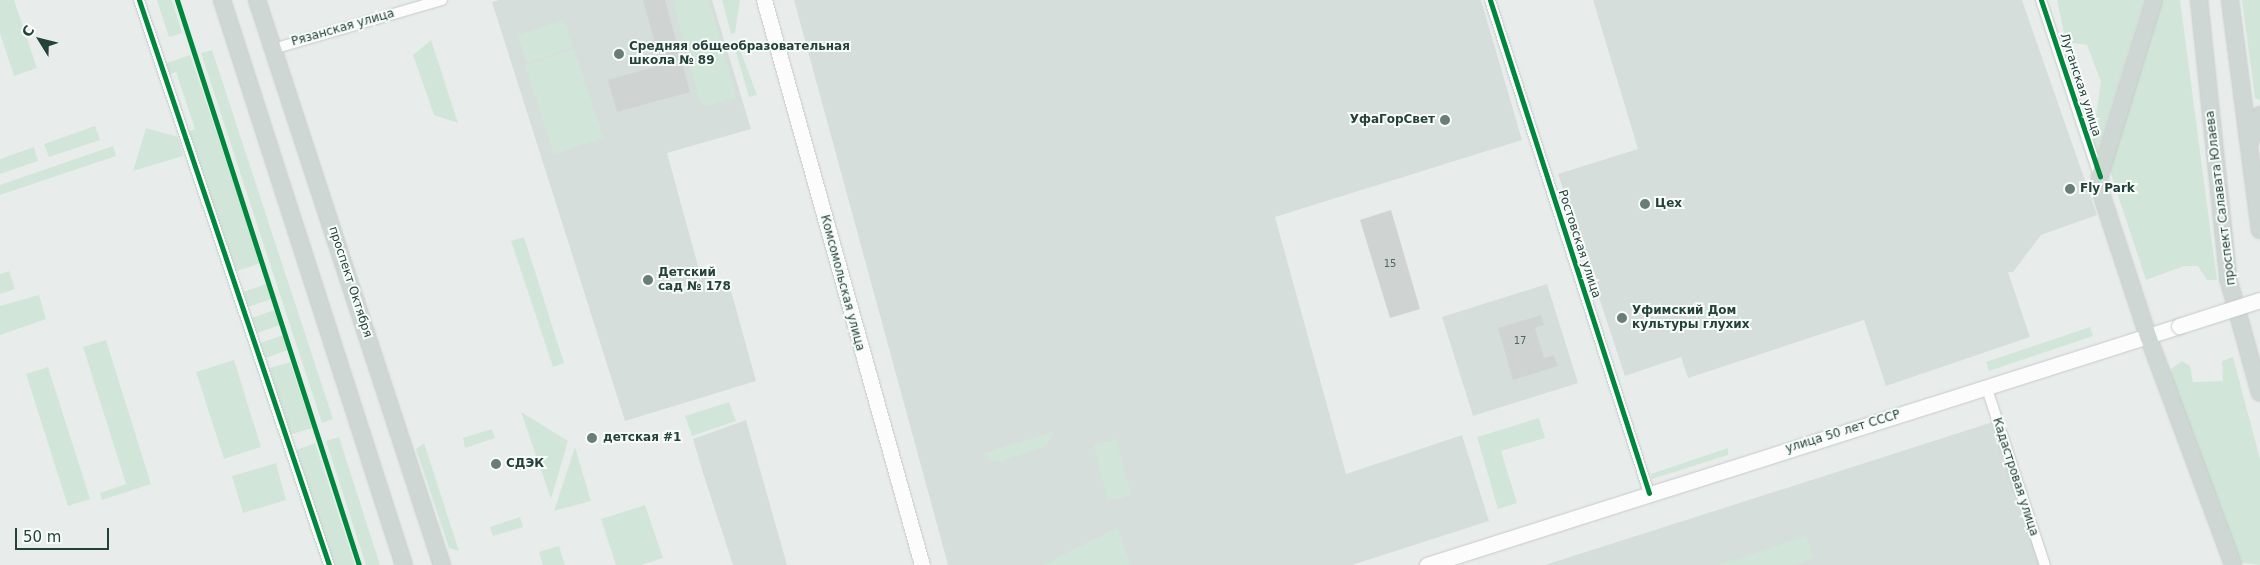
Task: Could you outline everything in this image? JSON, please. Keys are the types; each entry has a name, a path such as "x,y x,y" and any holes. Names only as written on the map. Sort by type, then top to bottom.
{"main road":[{"path":"222,0 404,565"},
{"name":"проспект Октября","path":"257,0 442,565"},
{"name":"Комсомольская улица","path":"764,0 922,565"},
{"path":"2154,0 2100,176 2108,218 2148,336 2233,565"},
{"name":"проспект Салавата Юлаева","path":"2199,0 2228,278 2260,393"},
{"path":"2230,0 2247,152 2260,230"},
{"path":"2247,152 2260,115"},
{"name":"улица 50 лет СССР","path":"1427,565 1649,493 1987,389 2260,300"}],"street":[{"path":"139,0 329,565"},
{"name":"Рязанская улица","path":"273,49 442,0"},
{"name":"Ростовская улица","path":"1490,0 1649,493"},
{"name":"Луганская улица","path":"2041,0 2100,176"},
{"name":"Кадастровая улица","path":"1987,389 2045,565"}],"shaded area":[{"path":"499,0 712,0 751,129 667,153 700,273 730,287 756,381 625,421 492,2"},
{"path":"794,0 1481,0 1522,140 1275,217 1346,474 1462,435 1489,521 1352,565 948,565"},
{"path":"1593,0 2022,0 2097,215 2041,235 2013,272 2008,272 2030,337 1886,386 1864,320 1688,378 1681,357 1625,376 1558,174 1638,149"},
{"path":"1547,284 1578,383 1473,416 1442,317"},
{"path":"746,420 787,565 733,565 693,439"},
{"path":"1993,422 2039,565 1545,565"}],"green space":[{"path":"0,0 14,0 37,68 14,76 0,33"},
{"path":"157,0 172,0 182,33 169,37"},
{"path":"673,0 709,0 736,97 706,106 700,102"},
{"path":"722,0 740,0 735,33 731,34"},
{"path":"2057,0 2144,0 2097,154 2089,127 2096,116 2101,82 2087,45 2066,42"},
{"path":"2160,0 2180,0 2217,280 2207,280 2198,266 2184,266 2146,280 2111,174 2111,154"},
{"path":"2242,0 2260,0 2260,100 2255,98"},
{"path":"564,20 573,47 527,63 518,35"},
{"path":"431,40 458,123 434,115 413,55"},
{"path":"738,44 757,95 749,97 734,45"},
{"path":"574,49 603,138 554,154 525,65"},
{"path":"212,50 333,419 322,423 201,53"},
{"path":"190,55 261,263 234,272 187,132 195,129 176,72 168,75 164,64"},
{"path":"95,126 100,140 49,157 44,144"},
{"path":"146,128 178,137 183,156 133,171"},
{"path":"113,146 116,156 0,195 0,185"},
{"path":"34,147 38,161 0,174 0,159"},
{"path":"524,237 564,363 553,367 511,241"},
{"path":"9,271 15,289 0,294 0,274"},
{"path":"266,284 271,299 245,308 240,293"},
{"path":"39,295 46,319 0,335 0,306"},
{"path":"274,310 280,325 254,334 249,319"},
{"path":"2090,327 2093,336 1989,371 1986,362"},
{"path":"283,335 288,350 263,359 258,344"},
{"path":"106,340 151,484 102,500 100,493 126,484 83,347"},
{"path":"2233,357 2260,459 2260,565 2237,562 2170,380 2171,369 2182,361 2190,366 2193,382 2223,381 2222,361"},
{"path":"234,360 261,447 224,459 196,372"},
{"path":"290,362 312,428 289,435 267,369"},
{"path":"48,367 90,499 68,506 26,374"},
{"path":"729,402 736,421 692,436 685,416"},
{"path":"521,412 568,441 551,499"},
{"path":"1539,418 1545,438 1501,451 1517,503 1498,509 1477,437"},
{"path":"492,429 495,438 465,448 463,438"},
{"path":"1053,432 1046,446 999,462 989,460 985,453"},
{"path":"339,437 380,565 366,565 326,441"},
{"path":"1116,439 1131,495 1108,501 1094,445"},
{"path":"315,443 355,565 334,565 296,450"},
{"path":"424,443 459,551 449,548 416,449"},
{"path":"575,447 591,501 554,511"},
{"path":"1728,448 1728,455 1652,479 1651,474"},
{"path":"276,463 286,500 243,513 232,476"},
{"path":"645,505 663,558 641,565 616,565 601,519"},
{"path":"520,517 523,527 493,536 490,527"},
{"path":"1118,528 1130,565 1043,565"},
{"path":"1806,536 1813,556 1811,559 1792,565 1719,565"},
{"path":"559,546 565,565 543,565 539,552"}],"building":[{"path":"643,0 665,0 690,92 617,112 608,80 661,65"},
{"path":"1391,210 1420,309 1390,318 1360,220"},
{"path":"1541,315 1544,325 1535,328 1544,358 1554,355 1558,366 1513,380 1498,328"}],"cycle path":[{"path":"139,0 329,565"},
{"path":"177,0 359,565"},
{"path":"1490,0 1649,493"},
{"path":"2041,0 2100,176"}],"place":[{"name":"Средняя общеобразовательная школа № 89","path":"619,54"},
{"name":"УфаГорСвет","path":"1445,120"},
{"name":"Fly Park","path":"2070,189"},
{"name":"Цех","path":"1645,204"},
{"name":"Детский сад № 178","path":"648,280"},
{"name":"Уфимский Дом культуры глухих","path":"1622,318"},
{"name":"детская #1","path":"592,438"},
{"name":"СДЭК","path":"496,464"}]}
